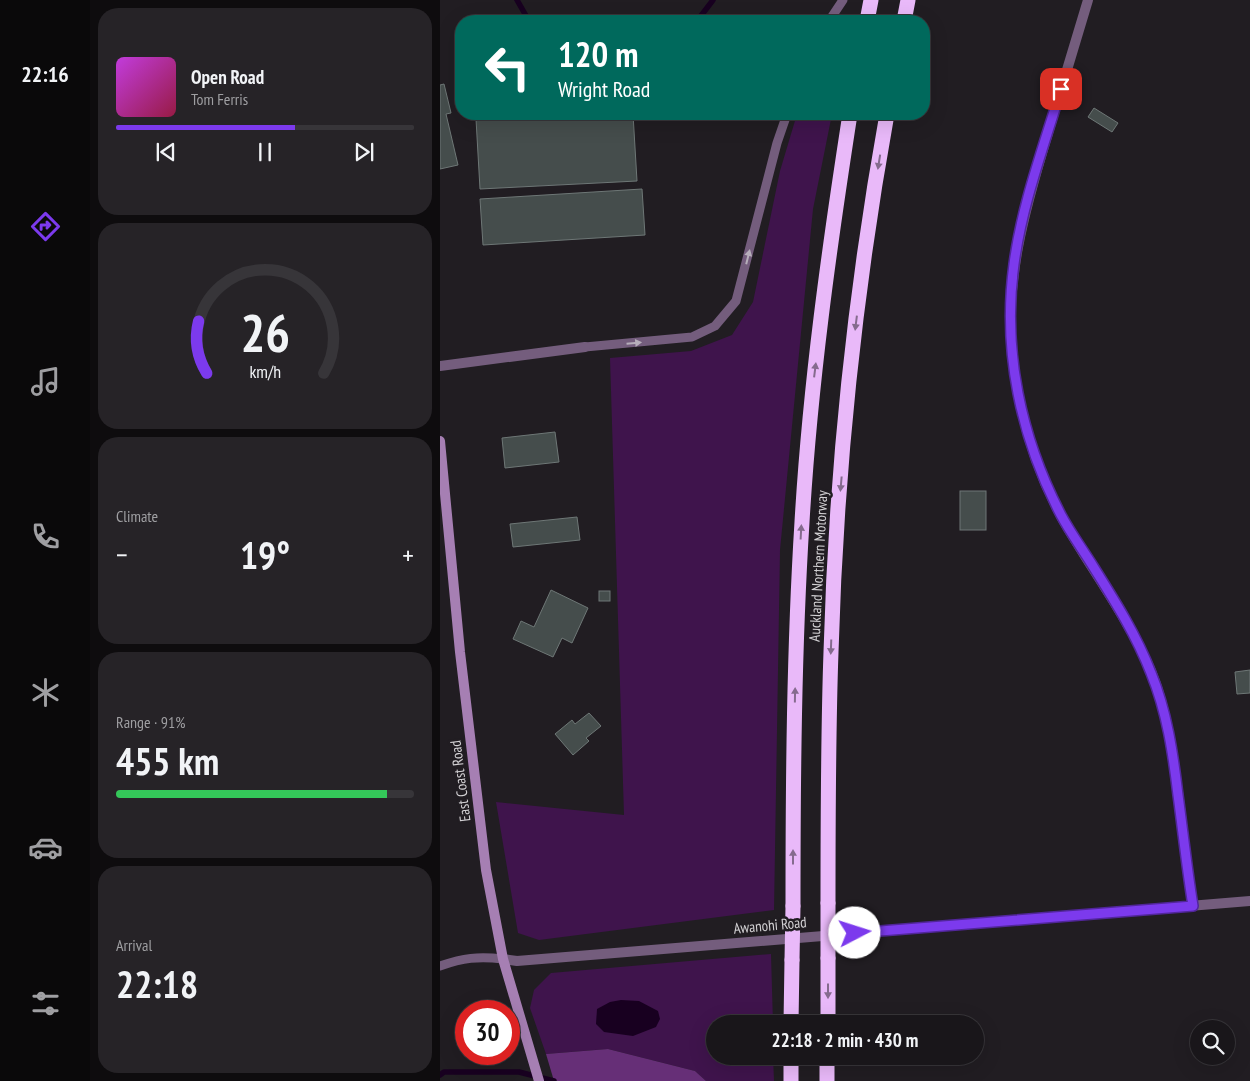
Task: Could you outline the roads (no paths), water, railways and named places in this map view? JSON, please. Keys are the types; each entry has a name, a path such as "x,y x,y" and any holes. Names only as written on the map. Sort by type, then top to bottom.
{"highway":[{"path":"868,15 871,0"},
{"path":"905,15 908,0"},
{"name":"Auckland Northern Motorway","path":"791,1015 796,648 802,522 813,387 829,246 849,120"},
{"name":"Auckland Northern Motorway","path":"828,1015 830,661 837,524 852,359 877,171 886,120"},
{"path":"791,1065 791,1078"},
{"path":"827,1081 828,1065"}],"main road":[{"name":"East Coast Road","path":"440,441 460,652 486,870 502,959 540,1081"}],"street":[{"path":"1088,0 1034,177 1022,225 1014,264 1012,302 1013,362 1019,400 1043,478 1062,518 1126,622 1151,671 1164,708 1172,746 1193,906"},
{"path":"440,366 585,347"},
{"name":"Awanohi Road","path":"502,959 537,959 1250,901"}],"lane":[{"path":"833,15 843,0"},
{"path":"585,347 692,337 716,326 736,301 777,143 785,120"},
{"path":"440,966 459,959 476,957 502,959"}],"waterway":[{"path":"517,0 526,15"},
{"path":"702,15 713,0"},
{"path":"440,1075 444,1072 519,1072 554,1081"}]}
